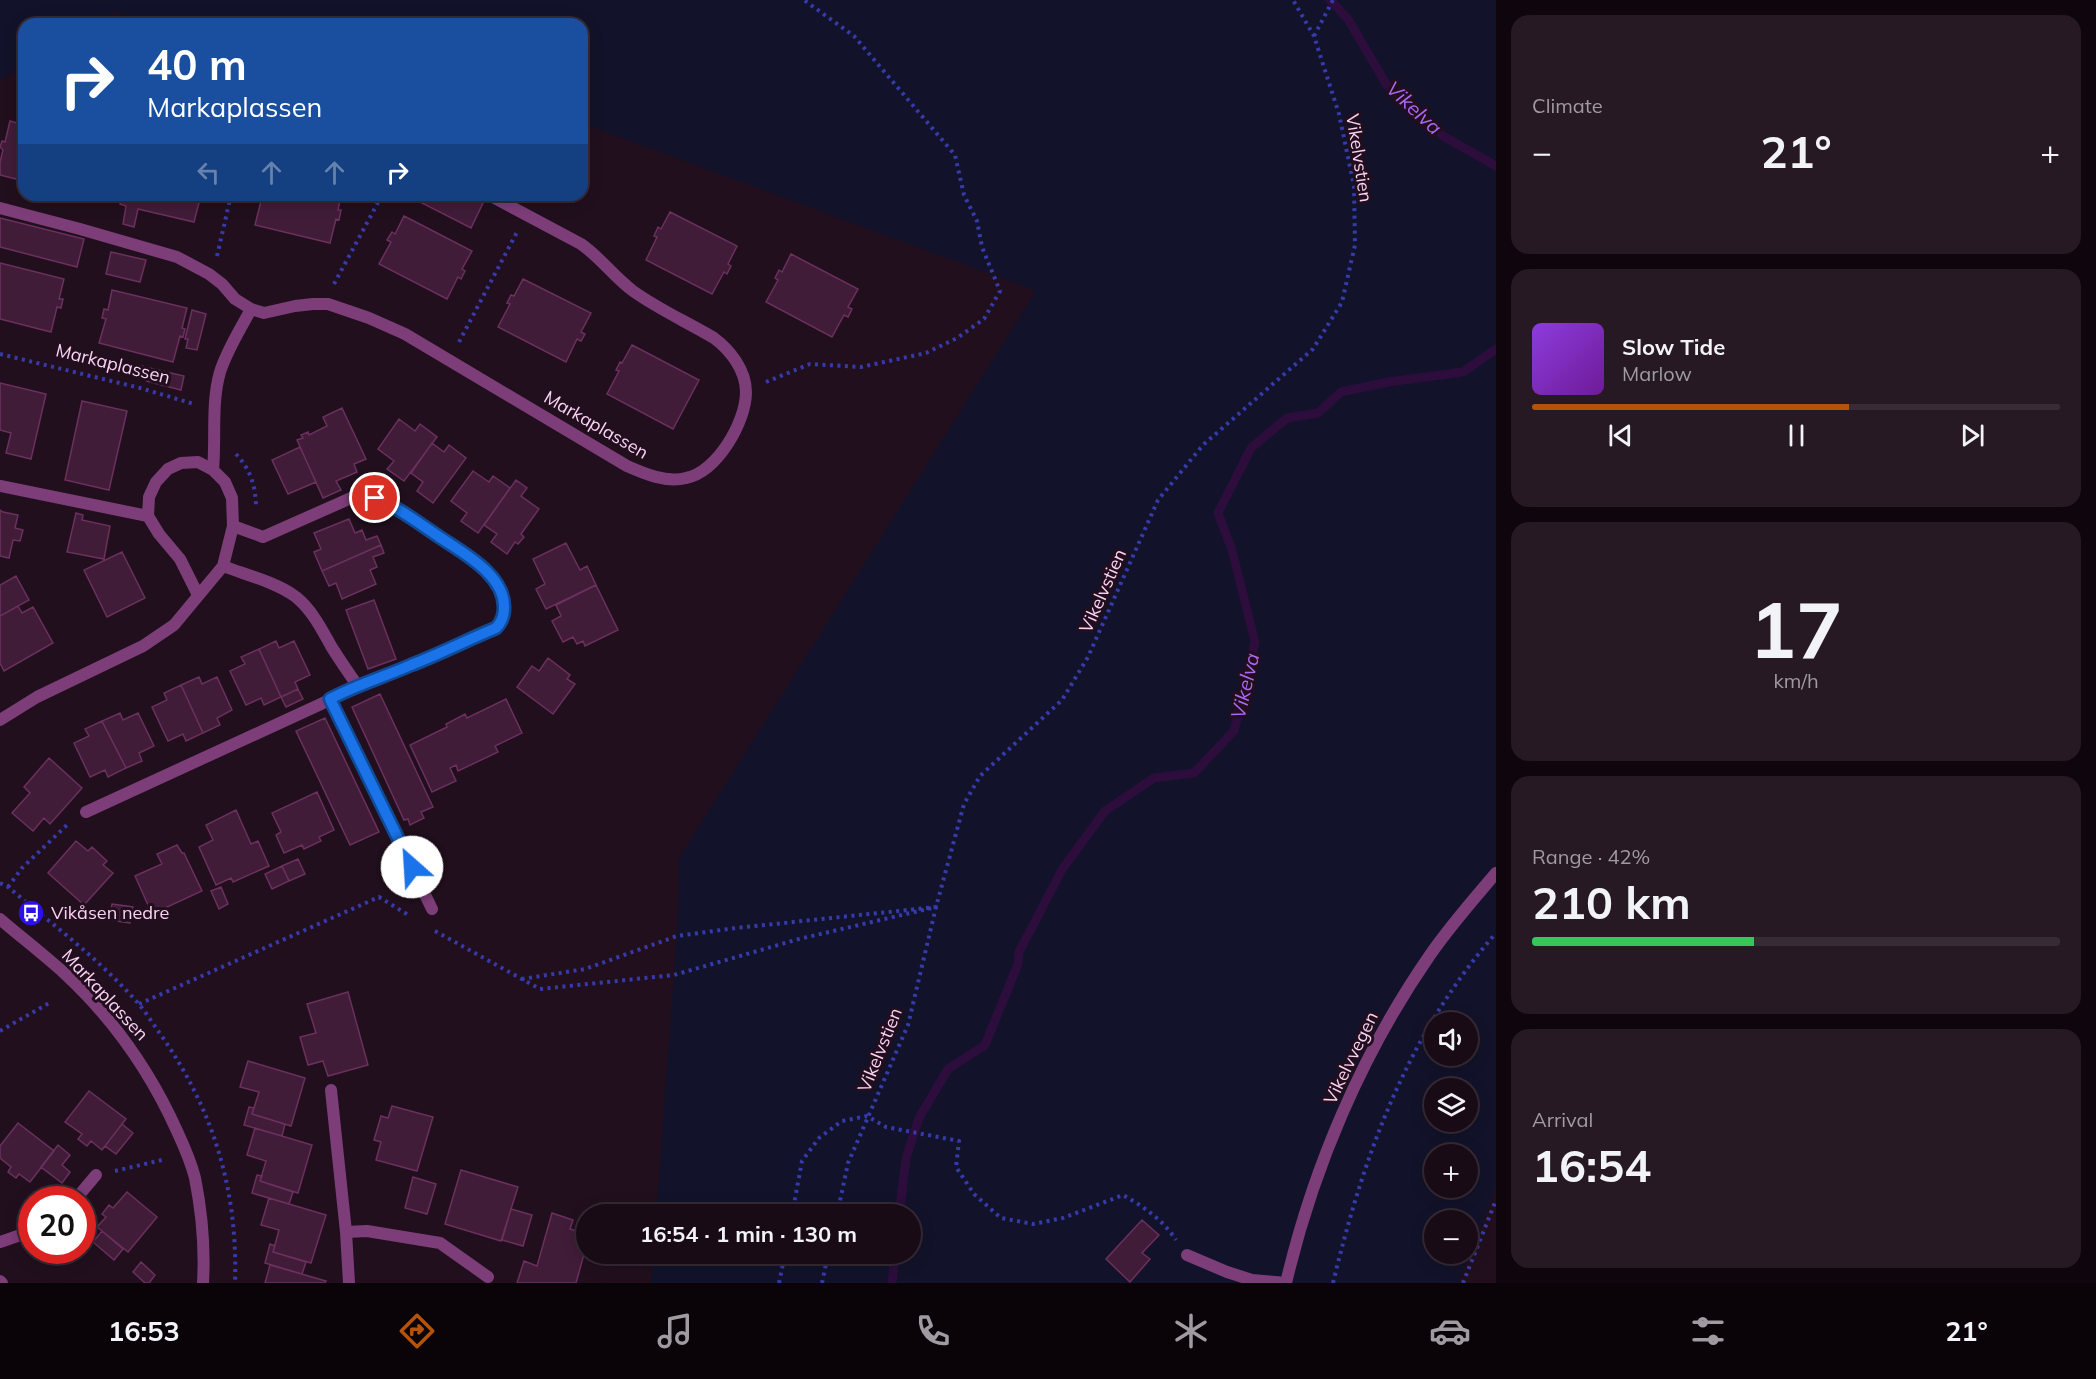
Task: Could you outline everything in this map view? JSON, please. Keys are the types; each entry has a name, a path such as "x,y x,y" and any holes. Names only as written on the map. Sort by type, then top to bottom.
{"street":[{"path":"500,201 582,244 634,292 714,338 723,345 739,365 746,391"},
{"path":"0,208 158,250 186,261 209,274 222,284 235,299 251,309 220,374 213,470"},
{"name":"Markaplassen","path":"251,309 264,314 295,306 328,304 369,318 396,330 449,360 627,466 662,478 685,479 711,465 721,454 735,430 746,391"},
{"path":"0,720 37,697 143,646 174,625 223,566 233,526 232,498 225,482 213,470 198,462 181,464 168,469 156,482 149,497 148,516 159,534 180,559 198,595"},
{"path":"0,486 148,516"},
{"path":"86,812 357,685 414,664 496,628 504,617 503,597 492,578 473,560 387,502 364,495 351,498 263,537 233,526"},
{"path":"223,566 294,596 323,629 357,685"},
{"path":"330,699 432,909"},
{"name":"Vikelvvegen","path":"1286,1283 1306,1209 1327,1152 1374,1047 1430,955 1496,873"},
{"name":"Markaplassen","path":"0,919 64,973 112,1023 137,1056 162,1098 186,1151 194,1176 205,1253 203,1283"},
{"path":"331,1090 349,1283"},
{"path":"87,1186 96,1175"},
{"path":"346,1232 368,1231 440,1243 488,1276"},
{"path":"0,1242 18,1236"},
{"path":"1187,1256 1252,1280 1286,1283"}],"path":[{"path":"746,391 810,364 861,367 926,353 957,338 984,319 1000,291 982,247 977,221 964,195 955,155 854,36 804,0"},
{"name":"Vikelvstien","path":"839,1204 848,1163 908,1025 936,907 964,804 980,776 1062,700 1089,657 1158,500 1203,445 1313,349 1342,302 1355,245 1354,186 1339,114 1314,36 1293,0"},
{"path":"1314,36 1333,0"},
{"path":"209,274 218,255 230,201"},
{"path":"341,271 379,201"},
{"path":"449,360 525,215"},
{"name":"Markaplassen","path":"0,354 140,388 216,411"},
{"path":"8,887 22,868 48,842 69,823 86,812"},
{"path":"139,1004 379,897 415,919"},
{"path":"522,979 585,969 677,936 936,907"},
{"path":"434,930 540,989 674,975 799,939 936,907"},
{"path":"1333,1283 1347,1226 1389,1104 1432,1023 1465,971 1496,933"},
{"path":"0,1031 49,1003"},
{"path":"794,1204 802,1161 819,1138 842,1121 867,1116 886,1127 959,1141 956,1167 974,1194 1001,1218 1033,1224 1063,1218 1123,1194 1170,1230 1187,1256"},
{"path":"96,1175 167,1158 186,1151"},
{"path":"1463,1283 1496,1200"},
{"path":"779,1283 783,1264"},
{"path":"822,1283 826,1264"}],"shaded area":[{"path":"0,0 1496,0 1496,1188 1478,1233 1478,1210 1424,1210 1424,1264 1466,1264 1458,1283 651,1283 652,1264 921,1264 921,1204 657,1204 677,936 679,858 1036,291 588,125 588,18 142,18 113,13 104,18 18,18 18,70 0,80"}],"building":[{"path":"10,121 18,123 18,180 0,175 3,150 0,147 2,141 5,142"},
{"path":"121,201 199,201 194,222 138,209 134,227 123,224 126,206 120,204"},
{"path":"261,201 340,201 339,220 336,219 330,243 255,225"},
{"path":"418,201 479,201 483,203 471,228"},
{"path":"670,212 737,246 728,264 731,266 727,274 724,272 712,294 646,260 657,237 654,236 658,227 661,229"},
{"path":"404,216 472,251 462,269 465,271 461,279 458,277 447,299 379,264 391,242 387,240 392,232 395,234"},
{"path":"0,218 84,239 77,267 0,247"},
{"path":"111,252 146,260 140,282 106,274"},
{"path":"791,254 858,289 848,307 852,309 848,317 844,315 832,337 766,302 778,280 775,278 779,270 782,272"},
{"path":"0,263 64,279 59,299 63,299 61,308 57,307 51,332 0,319"},
{"path":"523,279 591,313 581,332 585,334 581,341 577,339 566,362 498,327 510,304 507,303 511,295 514,296"},
{"path":"112,290 187,308 182,328 185,329 183,337 180,336 173,362 99,343 106,319 102,318 104,309 108,310"},
{"path":"192,310 206,314 197,350 186,348 188,339 185,339"},
{"path":"632,345 699,380 673,429 607,394 619,371 616,370 620,362 622,363"},
{"path":"137,365 184,376 181,390 146,381 146,377 135,375"},
{"path":"0,383 46,394 31,459 6,453 11,433 0,430"},
{"path":"82,401 127,411 109,490 65,480"},
{"path":"342,408 366,459 354,464 357,472 336,481 341,490 323,498 297,440 303,438 301,435 308,432 309,435 327,426 323,417"},
{"path":"399,419 415,431 420,424 437,437 404,481 387,469 394,461 378,449"},
{"path":"432,443 444,452 449,445 466,458 433,503 417,491 423,482 411,473"},
{"path":"300,447 316,482 288,494 272,460"},
{"path":"473,471 489,482 493,476 510,488 478,533 461,521 467,513 451,501"},
{"path":"516,480 527,488 521,496 539,509 521,534 524,537 518,544 515,542 507,554 491,542 497,534 484,525"},
{"path":"0,510 18,515 15,528 23,530 20,541 13,540 9,558 0,556"},
{"path":"76,513 83,515 82,520 110,526 104,559 67,552"},
{"path":"349,519 355,533 362,530 366,540 377,536 381,545 322,571 314,552 321,549 314,533"},
{"path":"566,543 580,570 587,566 596,585 546,609 536,589 545,584 533,559"},
{"path":"381,545 384,553 373,557 377,567 370,570 376,584 342,599 336,583 329,586 322,571"},
{"path":"122,552 145,598 107,617 84,570"},
{"path":"16,576 29,600 0,616 0,585"},
{"path":"596,585 618,630 585,646 583,641 577,644 573,637 563,642 552,621 561,616 556,605"},
{"path":"374,600 396,659 368,669 346,610"},
{"path":"18,606 22,613 33,607 53,643 4,671 0,663 0,616"},
{"path":"276,641 279,648 294,641 310,675 295,682 298,689 281,697 259,649"},
{"path":"259,649 281,697 264,705 261,698 246,705 230,671 245,664 241,657"},
{"path":"548,658 570,675 567,679 575,684 553,714 517,687 532,666 539,671"},
{"path":"199,677 202,684 217,677 232,710 217,718 220,725 203,733 181,685"},
{"path":"181,685 203,733 186,741 183,734 168,741 152,707 167,700 164,693"},
{"path":"298,689 303,699 286,707 281,697"},
{"path":"380,694 433,807 421,812 424,818 410,825 408,819 404,820 352,707"},
{"path":"506,699 522,733 495,746 498,752 458,771 456,765 450,768 456,781 432,792 410,745 447,727 446,724 465,714 467,718"},
{"path":"120,713 123,720 138,713 154,746 139,753 142,761 126,768 102,721"},
{"path":"325,718 379,832 350,845 296,731"},
{"path":"102,721 126,768 108,777 105,770 90,777 74,743 89,736 85,729"},
{"path":"49,758 82,788 50,824 44,818 33,831 12,813 30,793 24,787"},
{"path":"317,792 334,830 319,837 321,841 304,849 302,845 284,853 276,835 281,832 272,813"},
{"path":"236,810 251,844 258,841 269,866 233,882 231,878 216,885 199,847 213,840 206,825"},
{"path":"76,841 88,851 92,847 107,861 103,865 113,873 84,905 48,873"},
{"path":"177,845 184,853 202,891 152,914 135,876 162,864 157,854"},
{"path":"298,859 305,874 289,881 282,866"},
{"path":"282,866 289,881 272,889 265,874"},
{"path":"221,887 228,904 219,909 211,891"},
{"path":"112,904 133,907 130,923 109,920"},
{"path":"348,992 368,1065 328,1076 323,1061 308,1065 300,1037 316,1033 307,1004"},
{"path":"248,1061 305,1078 291,1126 252,1114 259,1092 240,1087"},
{"path":"89,1091 126,1119 102,1150 91,1141 87,1146 78,1139 82,1134 65,1122"},
{"path":"392,1106 433,1117 417,1171 376,1160 381,1142 374,1140 381,1116 388,1118"},
{"path":"249,1107 254,1108 252,1114 285,1124 282,1136 244,1125"},
{"path":"18,1123 54,1151 30,1182 19,1174 16,1178 8,1172 11,1167 0,1158 0,1146"},
{"path":"122,1124 133,1133 116,1154 105,1146"},
{"path":"255,1128 312,1145 298,1193 260,1181 266,1161 247,1155"},
{"path":"58,1145 70,1155 62,1165 70,1172 62,1183 41,1167"},
{"path":"461,1170 518,1187 501,1241 445,1224"},
{"path":"257,1175 262,1176 260,1181 293,1192 289,1204 252,1193"},
{"path":"413,1177 436,1184 427,1214 405,1208"},
{"path":"127,1192 157,1217 128,1252 97,1227 106,1217 102,1214 109,1205 113,1208"},
{"path":"269,1198 326,1215 311,1263 273,1252 279,1230 261,1225"},
{"path":"511,1209 532,1215 523,1246 502,1240"},
{"path":"552,1213 573,1220 570,1229 576,1231 576,1264 581,1264 576,1283 517,1283 524,1261 537,1266"},
{"path":"1142,1220 1159,1235 1142,1253 1150,1259 1130,1282 1106,1259"},
{"path":"102,1231 123,1249 114,1260 96,1245 96,1238"},
{"path":"270,1244 275,1246 273,1252 306,1262 302,1274 265,1263"},
{"path":"141,1262 155,1275 149,1283 145,1283 133,1272"},
{"path":"270,1265 326,1281 325,1283 265,1283"}],"waterway":[{"name":"Vikelva","path":"1330,0 1348,19 1386,84 1443,136 1496,166"},
{"name":"Vikelva","path":"900,1204 906,1158 919,1118 948,1069 985,1045 1018,964 1019,952 1063,868 1105,811 1154,778 1194,773 1234,731 1255,642 1232,550 1218,513 1251,448 1287,418 1318,413 1341,392 1388,382 1463,372 1496,349"},
{"name":"Vikelva","path":"892,1283 894,1264"}],"place":[{"name":"Vikåsen nedre","path":"31,913"}],"route":[{"path":"375,498 387,502 473,560 496,583 505,606 504,617 496,628 414,664 357,685 330,699 412,867"}]}
